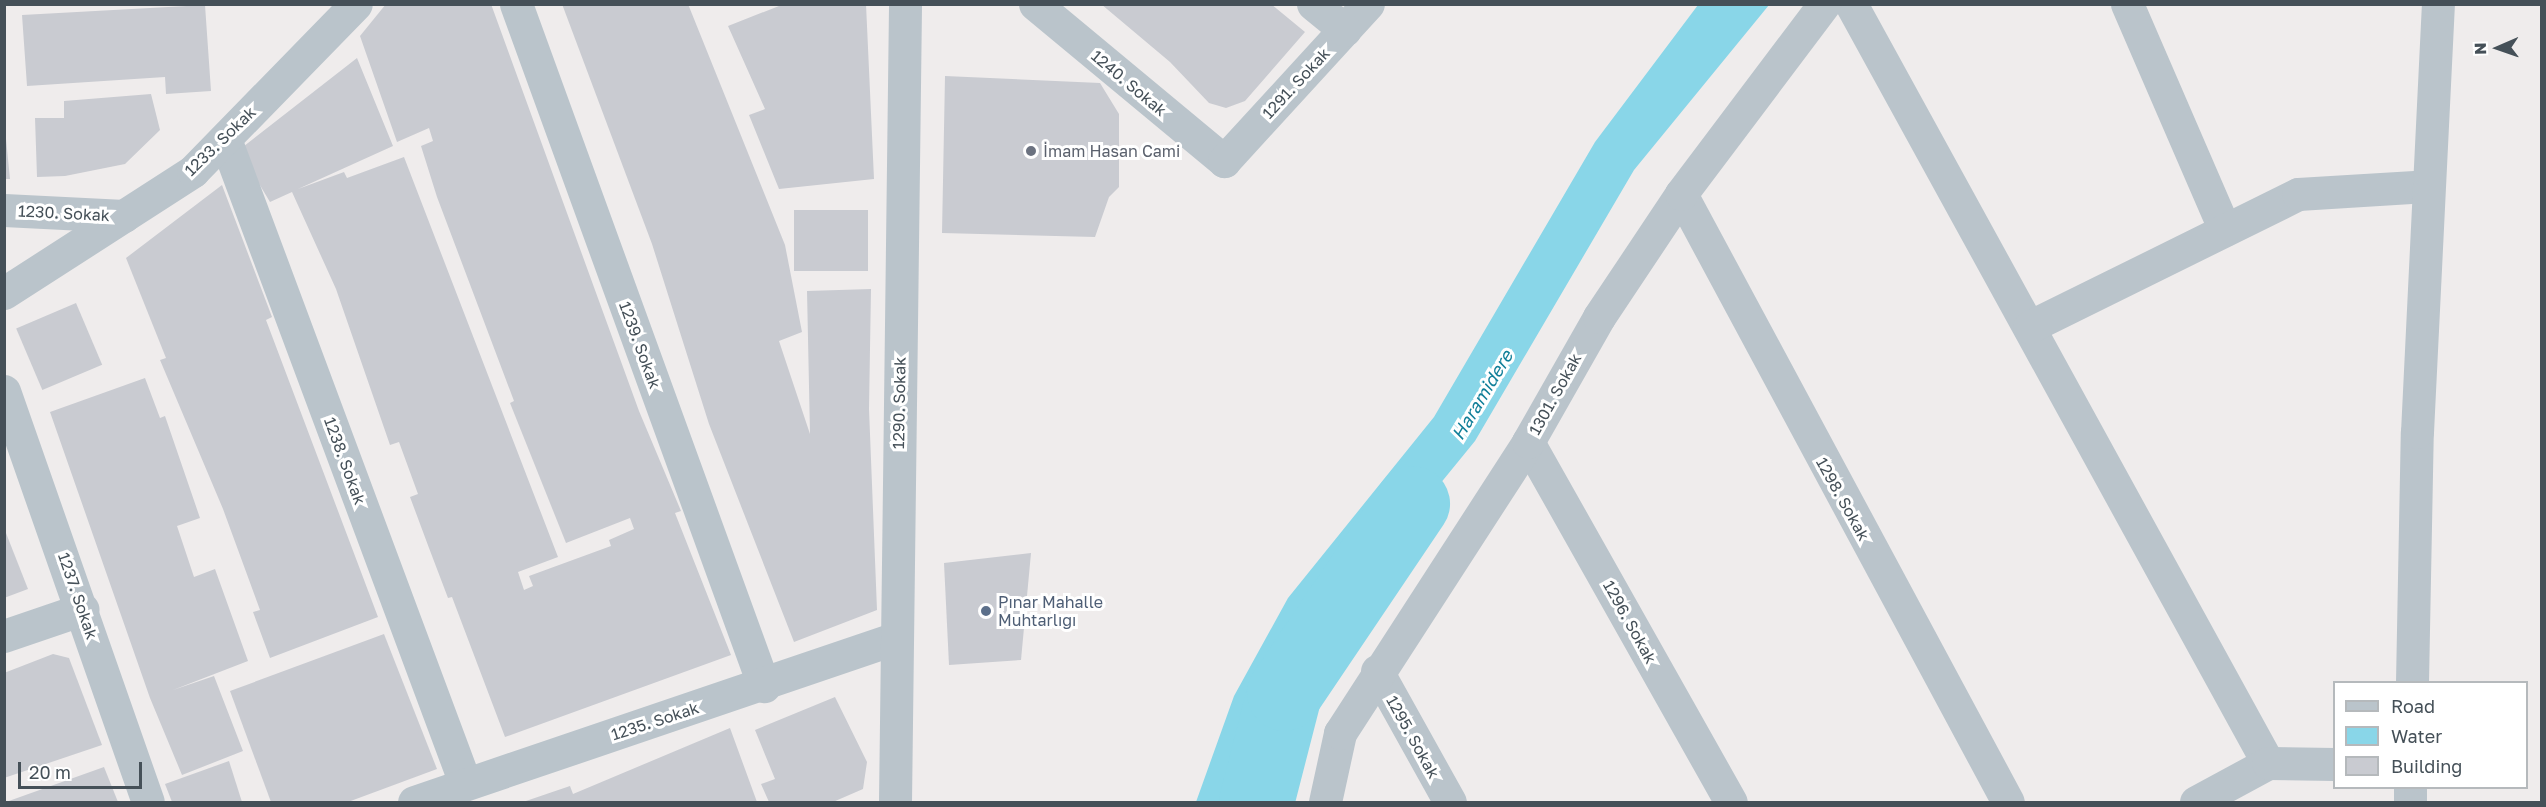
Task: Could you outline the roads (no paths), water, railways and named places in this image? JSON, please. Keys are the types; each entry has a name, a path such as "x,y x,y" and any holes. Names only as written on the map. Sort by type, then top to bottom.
{"street":[{"name":"1233. Sokak","path":"4,293 193,171 356,4"},
{"name":"1239. Sokak","path":"516,4 764,686"},
{"name":"1290. Sokak","path":"896,802 896,638 905,4"},
{"name":"1240. Sokak","path":"1035,4 1224,161"},
{"path":"1313,4 1345,30"},
{"name":"1291. Sokak","path":"1224,161 1368,4"},
{"name":"1301. Sokak","path":"1325,802 1340,733 1377,671 1528,442 1599,317 1681,194 1824,4"},
{"path":"1851,4 2268,763"},
{"path":"2127,4 2225,230"},
{"path":"2412,681 2427,186 2438,4"},
{"name":"1238. Sokak","path":"225,139 465,783"},
{"path":"2030,327 2298,194 2427,186"},
{"name":"1298. Sokak","path":"1681,194 2008,802"},
{"name":"1230. Sokak","path":"4,210 124,216"},
{"name":"1237. Sokak","path":"4,391 83,609 148,802"},
{"name":"1296. Sokak","path":"1528,442 1731,802"},
{"path":"4,636 83,609"},
{"name":"1235. Sokak","path":"414,802 465,783 764,686 896,638"},
{"name":"1295. Sokak","path":"1377,671 1450,802"},
{"path":"2196,802 2268,763 2333,764"}],"water":[{"path":"1698,5 1769,5 1634,170 1475,441 1311,642 1285,802 1196,802 1234,696 1288,598 1434,417 1595,142"}],"waterway":[{"name":"Haramidere","path":"1256,802 1284,693 1412,503"}],"place":[{"name":"İmam Hasan Cami","path":"1031,151"},
{"name":"Pınar Mahalle Muhtarlığı","path":"986,611"}]}
